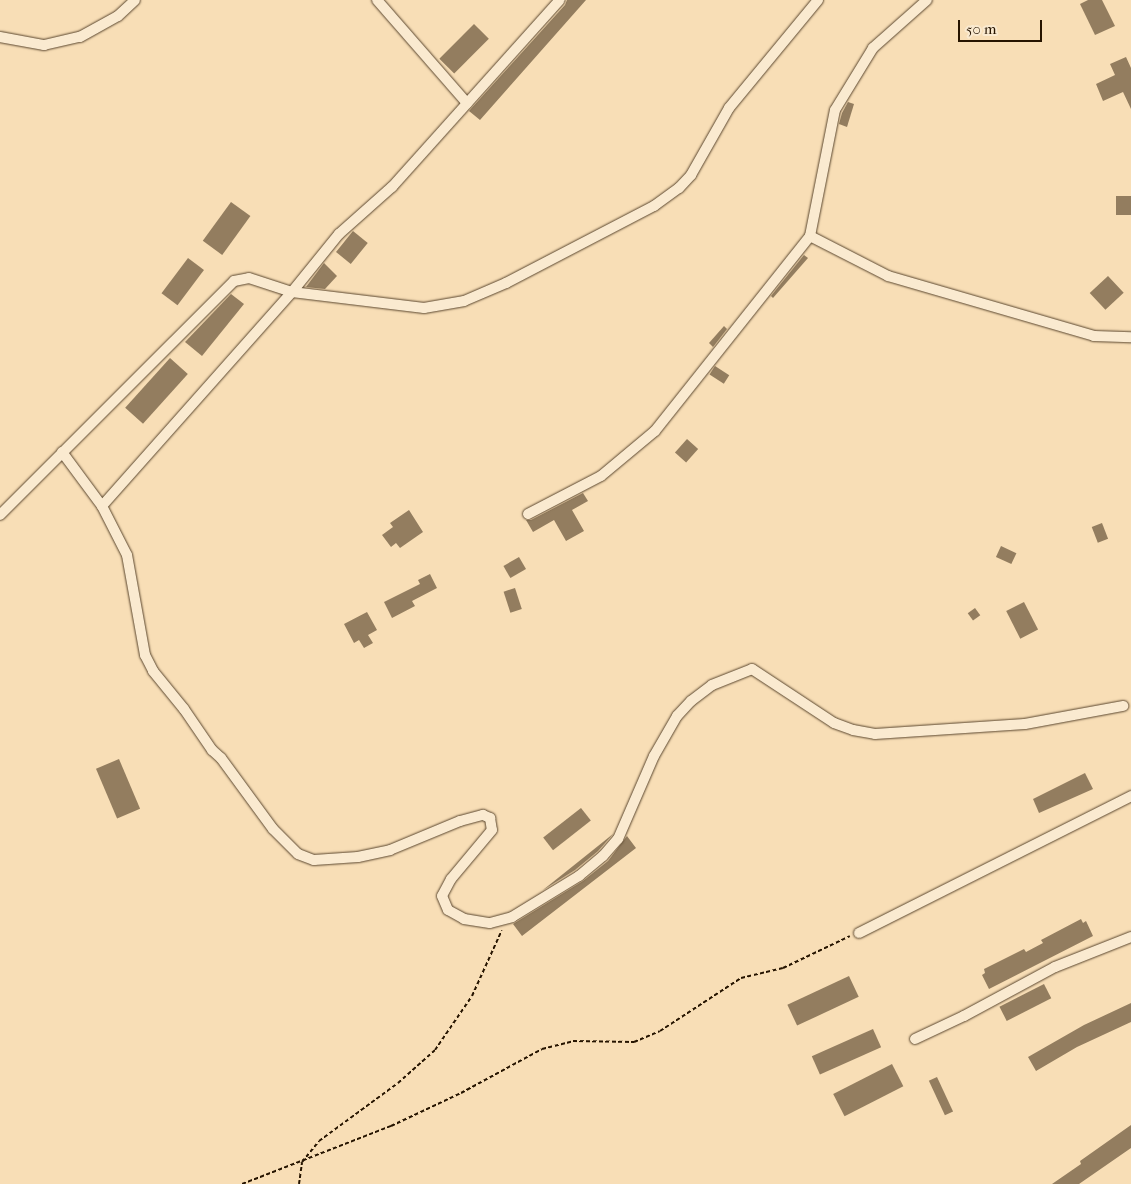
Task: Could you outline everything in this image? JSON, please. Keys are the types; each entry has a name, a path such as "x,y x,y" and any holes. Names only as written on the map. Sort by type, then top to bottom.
{"street":[{"path":"0,37 44,45 80,37 118,16 135,0"},
{"path":"377,0 467,102"},
{"path":"102,506 292,292 339,234 392,187 560,0"},
{"path":"0,514 234,281 249,278 292,292 424,308 464,301 506,283 654,206 679,188 691,175 729,108 818,0"},
{"path":"528,514 601,476 656,431 810,236 835,110 873,48 926,0"},
{"path":"810,236 888,276 1094,336 1131,337"},
{"path":"62,452 102,506 127,555 145,655 153,671 184,709 212,750 221,758 273,829 298,854 314,860 358,857 390,850 460,821 483,815 490,818 492,830 451,879 442,896 448,910 464,919 490,922 512,917 579,876 603,856 618,839 654,756 678,716 690,701 712,685 752,669 834,722 853,730 875,734 1025,724 1123,706"},
{"path":"859,932 1131,796"},
{"path":"915,1039 964,1016 1055,968 1131,937"}],"path":[{"path":"299,1184 302,1162 319,1141 336,1126 398,1083 435,1050 472,996 506,919"},
{"path":"242,1184 391,1126 461,1093 542,1049 573,1040 634,1042 660,1031 741,978 783,968 859,932"}],"building":[{"path":"567,0 586,0 480,120 469,111 565,5"},
{"path":"1088,0 1102,0 1115,26 1095,35 1080,4"},
{"path":"474,24 489,39 454,73 439,59"},
{"path":"1126,57 1131,68 1131,109 1123,92 1103,101 1096,84 1115,75 1110,64"},
{"path":"848,102 854,104 847,127 839,124"},
{"path":"1116,196 1131,196 1131,215 1116,215"},
{"path":"231,202 250,216 222,255 203,241"},
{"path":"353,231 368,243 351,264 336,252"},
{"path":"804,255 808,258 773,298 771,296"},
{"path":"188,258 204,270 177,305 162,293"},
{"path":"324,263 337,276 325,289 306,287"},
{"path":"1108,276 1124,293 1105,310 1090,293"},
{"path":"231,294 244,304 202,356 185,342"},
{"path":"724,326 727,329 713,347 709,343"},
{"path":"170,358 188,374 143,424 125,408"},
{"path":"715,366 729,375 724,384 710,374"},
{"path":"687,439 698,449 686,462 675,452"},
{"path":"583,493 588,501 572,510 584,531 566,541 554,520 533,532 526,520 531,520"},
{"path":"409,510 423,532 400,548 396,543 391,547 382,535 393,527 390,523"},
{"path":"1102,523 1108,539 1098,543 1092,527"},
{"path":"1001,546 1016,553 1011,564 996,557"},
{"path":"519,557 526,569 510,578 503,566"},
{"path":"430,574 437,588 412,601 415,606 392,618 384,602 420,584 418,580"},
{"path":"515,588 522,609 510,613 504,592"},
{"path":"1024,602 1038,630 1020,639 1006,611"},
{"path":"975,608 980,615 973,621 968,613"},
{"path":"367,612 377,630 368,635 373,643 364,648 359,640 354,643 344,624"},
{"path":"119,759 140,809 117,818 96,769"},
{"path":"1085,773 1093,789 1039,813 1033,799"},
{"path":"581,808 591,821 553,850 543,838"},
{"path":"613,834 598,851 575,870 543,890"},
{"path":"627,836 636,848 522,936 513,924 583,881 608,861"},
{"path":"1081,919 1083,923 1086,921 1093,936 989,989 982,975 985,973 984,969 1024,949 1026,952 1043,943 1041,940"},
{"path":"849,976 859,997 797,1026 787,1005"},
{"path":"1044,984 1051,998 1007,1021 999,1007"},
{"path":"1131,1003 1131,1022 1077,1047 1036,1071 1028,1057 1084,1025"},
{"path":"873,1029 881,1047 820,1075 812,1056"},
{"path":"892,1064 903,1086 845,1116 833,1094"},
{"path":"937,1077 953,1111 945,1115 929,1081"},
{"path":"1131,1125 1131,1148 1079,1184 1052,1184 1081,1164 1080,1161"}]}
